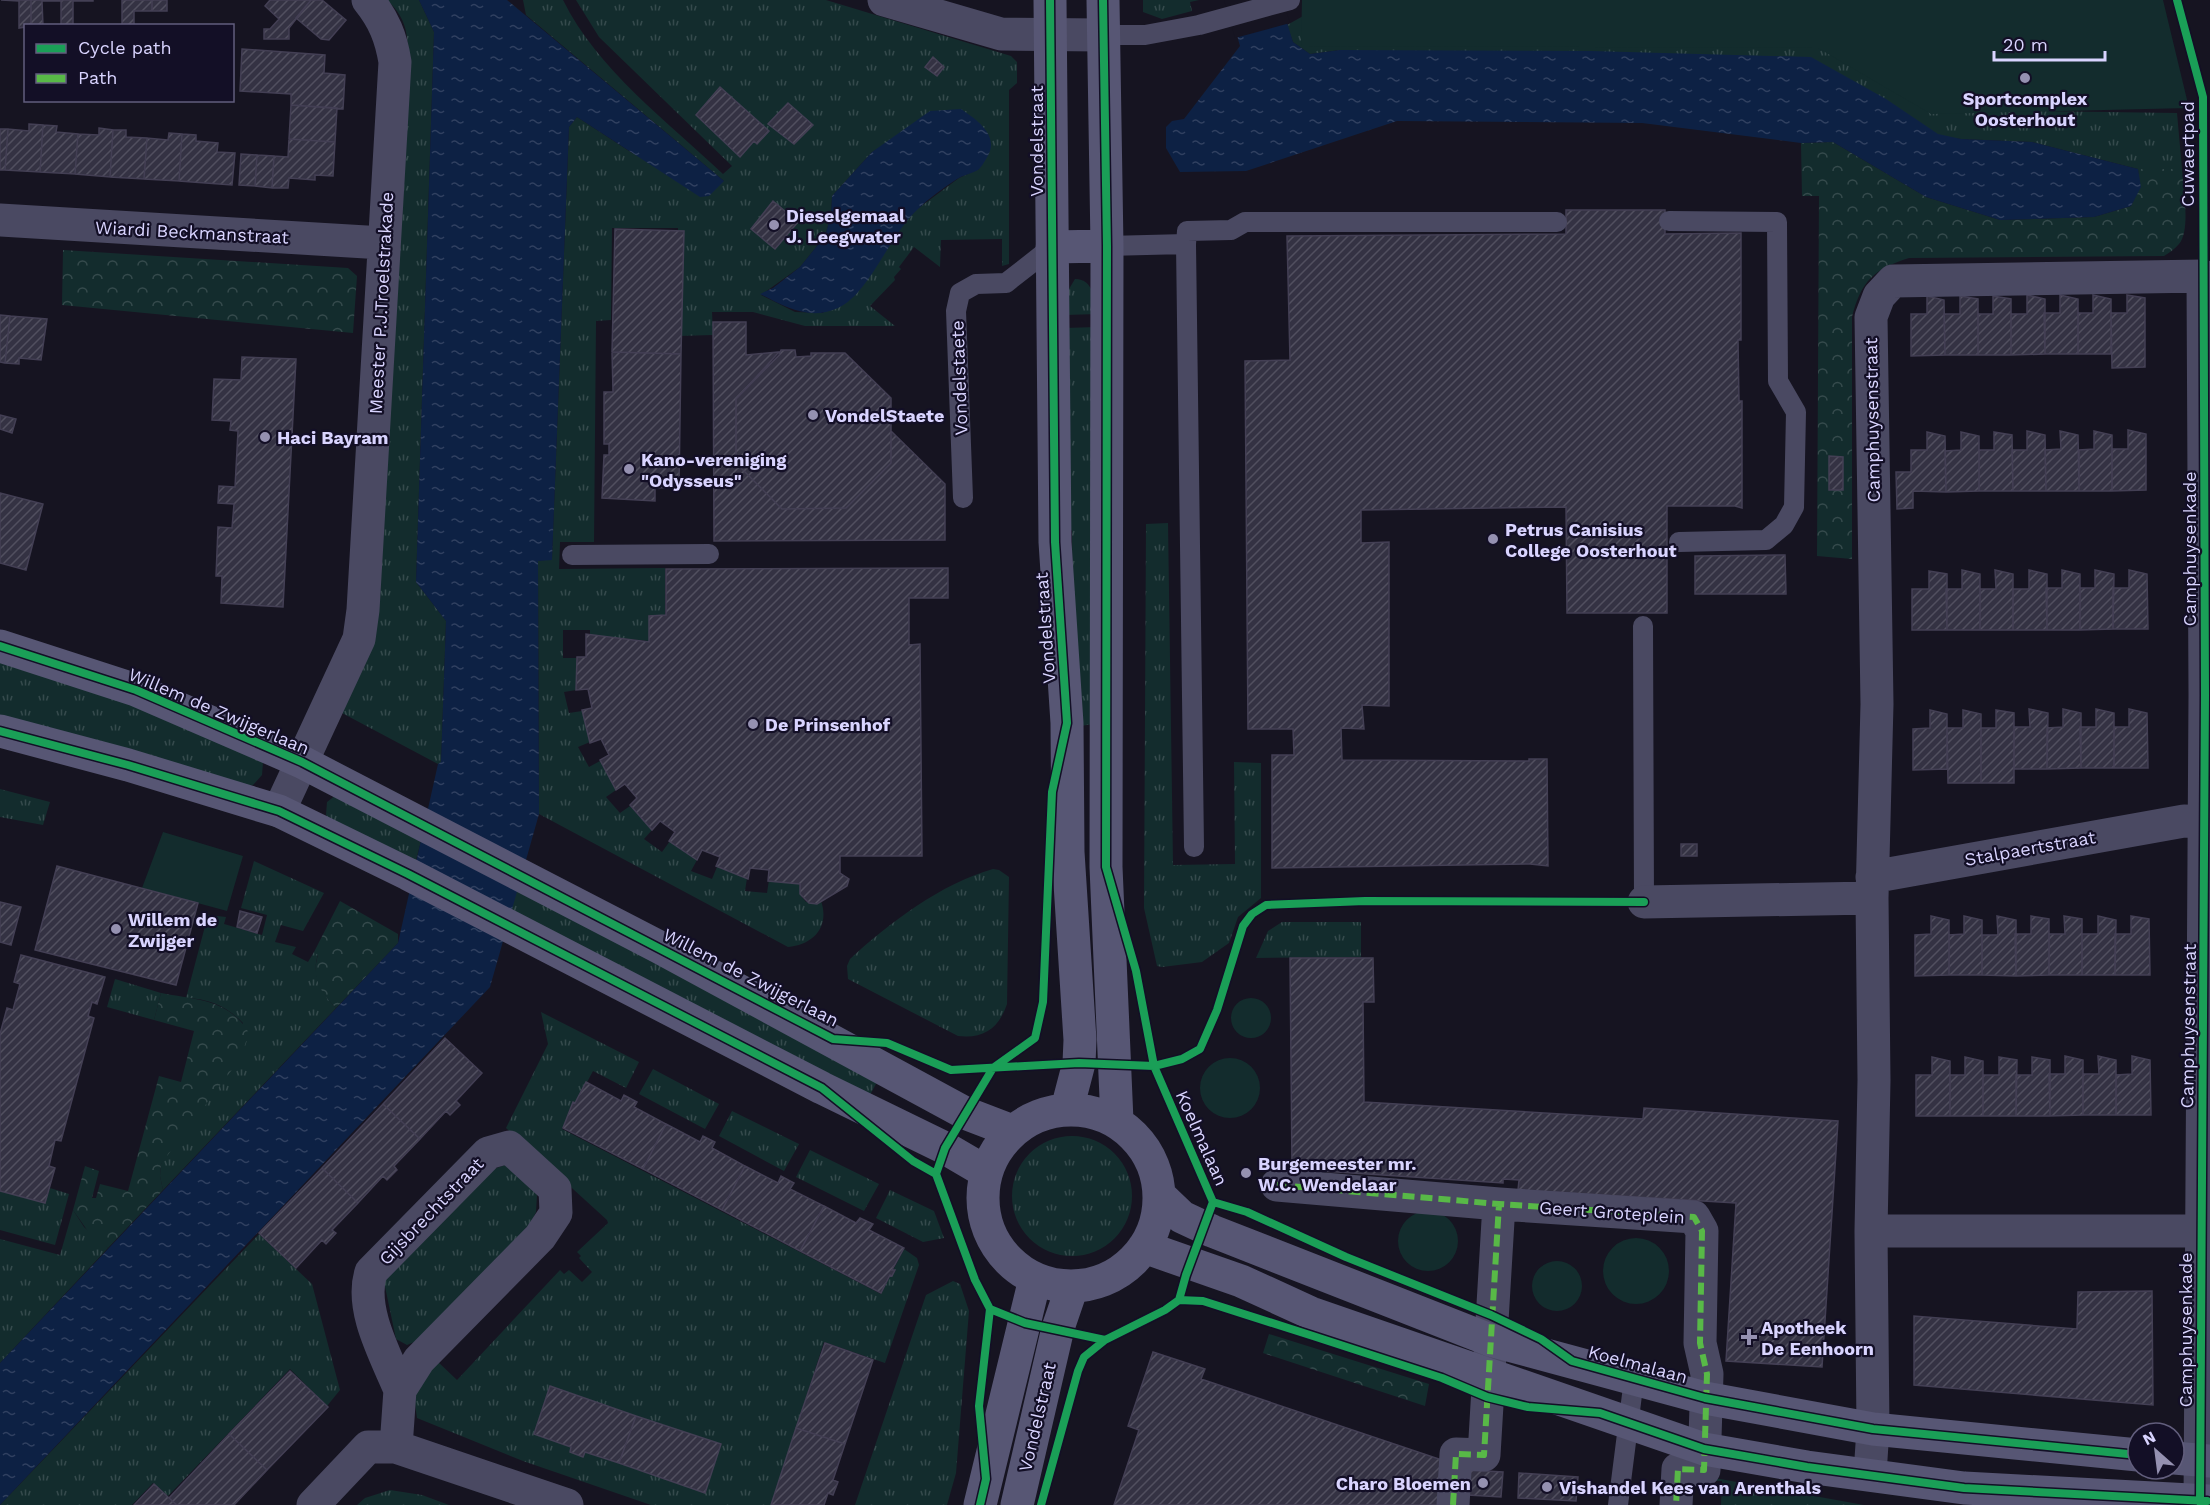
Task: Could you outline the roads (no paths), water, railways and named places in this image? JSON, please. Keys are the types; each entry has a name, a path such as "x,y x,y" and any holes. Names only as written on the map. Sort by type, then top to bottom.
{"street":[{"name":"Meester P.J.Troelstrakade","path":"279,811 359,639 366,576 395,62 391,36 381,16 368,0"},
{"path":"884,0 1001,34 1103,34"},
{"name":"Vondelstraat","path":"1050,0 1055,542 1067,723 1068,852 1080,1040 1079,1064 1067,1109"},
{"path":"1103,0 1107,246 1106,834 1117,1121"},
{"name":"Wiardi Beckmanstraat","path":"0,220 383,243"},
{"path":"1052,247 1107,246"},
{"name":"Camphuysenkade","path":"2203,276 2206,821"},
{"name":"Camphuysenstraat","path":"1869,1474 1873,1429 1872,888 1877,704 1870,317 1879,296 1893,281 2203,276"},
{"name":"Willem de Zwijgerlaan","path":"0,646 136,690 302,762 418,820 832,1039 965,1113 1012,1131"},
{"path":"0,731 128,765 279,811 408,874 822,1088 945,1148 986,1172"},
{"name":"Stalpaertstraat","path":"1872,888 2184,821 2206,821"},
{"name":"Camphuysenstraat","path":"2200,1231 2206,821"},
{"path":"1644,902 1872,888"},
{"path":"1067,1109 1091,1111 1117,1121 1148,1155 1156,1175 1159,1195 1155,1225 1144,1247 1125,1267 1112,1276 1094,1283 1072,1287 1035,1279 1014,1266 996,1246 985,1223 982,1197 986,1172 996,1150 1012,1131 1028,1120 1046,1113 1067,1109"},
{"name":"Gijsbrechtstraat","path":"396,1447 400,1390 379,1339 366,1288 371,1272 488,1153 509,1147 555,1189 556,1213 540,1237 419,1360 400,1390"},
{"name":"Geert Groteplein","path":"1276,1185 1499,1204 1694,1217 1702,1231 1700,1343 1707,1374 1704,1470 1678,1469 1676,1505"},
{"name":"Koelmalaan","path":"1159,1195 1182,1217 1212,1231 1490,1340 1634,1379 1705,1398 1873,1429 2126,1454"},
{"path":"1453,1505 1455,1454 1484,1455 1499,1204"},
{"path":"1871,1231 2200,1231"},
{"name":"Camphuysenkade","path":"2200,1231 2194,1460 2205,1502"},
{"path":"1144,1247 1241,1281 1311,1313 1704,1449 1807,1467 1964,1488 2205,1502"},
{"name":"Vondelstraat","path":"980,1505 1035,1279"},
{"name":"Vondelstraat","path":"1017,1505 1058,1328 1072,1287"},
{"path":"313,1505 368,1447 396,1447 508,1496 567,1505"}],"lane":[{"path":"1103,34 1145,34 1199,25 1290,0"},
{"path":"1669,221 1777,222 1778,381 1796,412 1794,507 1784,525 1766,540 1679,542"},
{"path":"1194,847 1187,231 1231,230 1245,222 1557,222"},
{"path":"1107,246 1186,244"},
{"name":"Vondelstaete","path":"963,498 956,311 960,293 976,284 1006,283 1052,247"},
{"path":"572,555 709,554"},
{"path":"1643,626 1644,902"},
{"path":"1618,1505 1634,1379"}],"water":[{"path":"419,0 507,0 724,181 709,196 700,197 577,117 569,127 552,560 538,561 539,814 490,987 0,1505 0,1363 398,943 438,764 441,762 446,621 416,582 434,32"},
{"path":"1227,0 1280,0 1293,42 1310,54 1340,50 1591,51 1811,57 1886,99 1938,134 1961,139 2032,142 2138,169 2141,187 2131,206 2094,217 2000,220 1926,197 1833,142 1801,143 1642,123 1397,121 1246,171 1180,172 1166,148 1166,127 1172,121 1184,119 1240,46"},
{"path":"961,109 983,126 990,138 990,151 985,161 978,170 952,182 917,210 897,234 869,278 849,301 827,312 807,313 788,308 760,294 773,288 800,267 825,236 831,215 832,196 872,152 930,111"}],"place":[{"name":"Sportcomplex Oosterhout","path":"2025,78"},
{"name":"Dieselgemaal J. Leegwater","path":"774,225"},
{"name":"VondelStaete","path":"813,415"},
{"name":"Haci Bayram","path":"265,437"},
{"name":"Kano-vereniging \"Odysseus\"","path":"629,469"},
{"name":"Petrus Canisius College Oosterhout","path":"1493,539"},
{"name":"De Prinsenhof","path":"753,724"},
{"name":"Willem de Zwijger","path":"116,929"},
{"name":"Burgemeester mr. W.C. Wendelaar","path":"1246,1173"},
{"name":"Apotheek De Eenhoorn","path":"1749,1337"},
{"name":"Charo Bloemen","path":"1483,1483"},
{"name":"Vishandel Kees van Arenthals","path":"1547,1487"}]}
